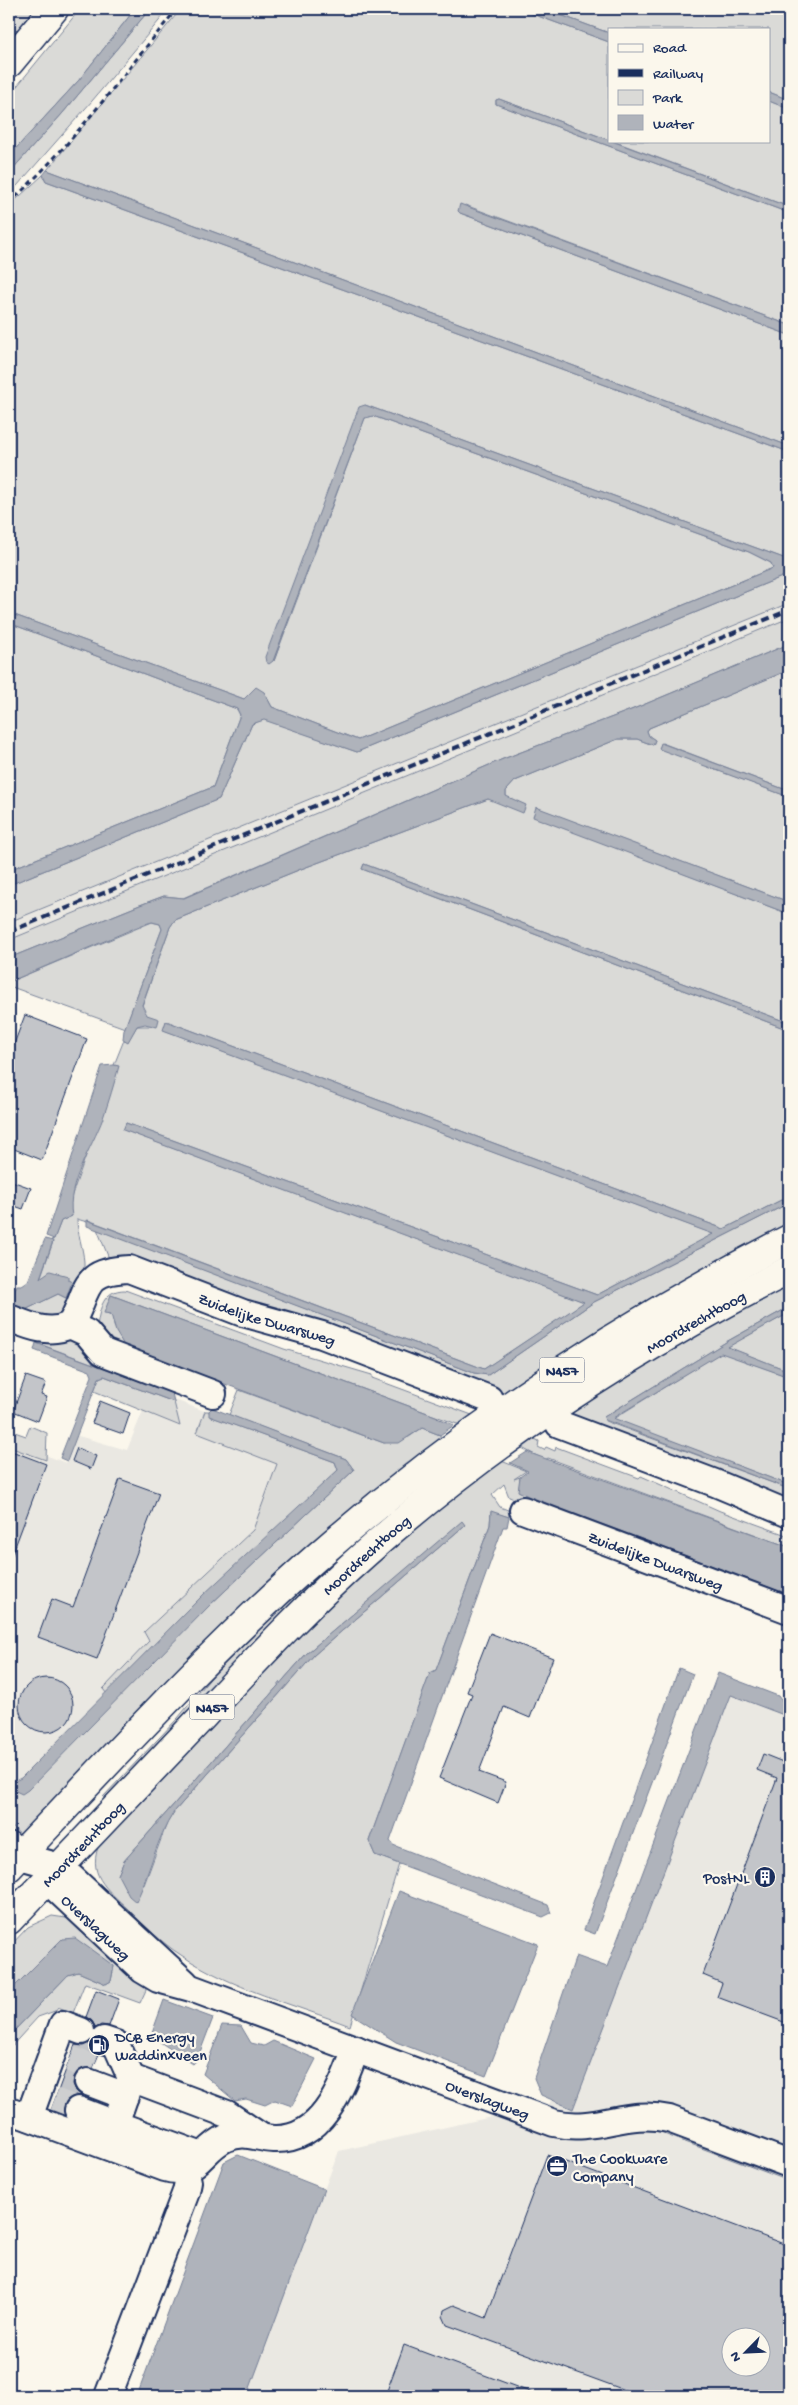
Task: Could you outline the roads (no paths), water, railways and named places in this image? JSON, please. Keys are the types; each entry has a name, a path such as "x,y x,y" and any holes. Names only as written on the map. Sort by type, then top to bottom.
{"main road":[{"path":"9,64 54,9"},
{"name":"Moordrechtboog","path":"12,1856 248,1620 318,1556 398,1489 528,1391 655,1312 789,1239"},
{"name":"Moordrechtboog","path":"9,1920 324,1591 421,1506 546,1413 669,1336 789,1270"},
{"name":"Overslagweg","path":"12,1856 53,1874"}],"street":[{"name":"Zuidelijke Dwarsweg","path":"70,1325 85,1288 94,1278 101,1273 129,1269 243,1312 322,1335 489,1399"},
{"path":"9,1318 51,1331 70,1325 87,1333 103,1352 213,1394"},
{"path":"559,1424 715,1483 789,1514"},
{"name":"Zuidelijke Dwarsweg","path":"522,1510 789,1610"},
{"name":"Overslagweg","path":"53,1874 143,1970 158,1979 190,1988 554,2123 581,2127 639,2115 652,2115 669,2119 789,2164"},
{"path":"108,2396 186,2192 194,2163 211,2147 228,2138 244,2133 274,2139 291,2137 314,2124 328,2110 337,2095 356,2049"},
{"path":"64,2074 111,2058 124,2098 194,2163"},
{"path":"64,2074 124,2098 223,2112 260,2136"},
{"path":"64,2074 165,2168 194,2163"}],"water":[{"path":"135,9 150,9 62,114 9,173 9,156 79,80"},
{"path":"525,9 544,9 608,33 608,42 527,12"},
{"path":"770,92 789,100 789,109 770,101"},
{"path":"499,99 608,140 608,142 614,142 789,207 789,213 496,104 496,100"},
{"path":"47,170 789,446 789,452 46,181 43,175"},
{"path":"460,204 789,325 789,335 460,213 458,211"},
{"path":"365,405 789,560 789,574 357,752 264,720 252,724 219,799 9,885 9,870 213,787 240,715 237,709 9,623 9,613 244,699 256,687 264,692 272,707 358,740 773,568 771,563 749,552 373,416 365,418 273,661 269,664 266,662 265,657 359,407"},
{"path":"789,644 789,670 649,728 647,731 649,736 655,740 653,745 637,739 618,739 515,781 506,791 506,796 526,805 523,813 488,799 301,869 175,920 170,927 142,1005 147,1015 159,1019 157,1027 145,1024 137,1026 128,1042 123,1039 124,1030 162,929 160,924 152,922 142,925 9,982 9,958 164,896 184,898 503,759 631,710"},
{"path":"661,743 789,791 789,797 659,749"},
{"path":"536,807 789,902 789,914 533,817"},
{"path":"364,864 789,1023 789,1030 362,869"},
{"path":"166,1021 724,1229 789,1196 789,1203 594,1302 488,1375 474,1373 87,1226 87,1220 484,1369 584,1302 123,1130 126,1123 597,1295 713,1234 163,1030"},
{"path":"102,1066 119,1066 103,1118 76,1179 71,1204 72,1216 61,1221 54,1239 46,1236"},
{"path":"45,1239 53,1241 40,1278 50,1271 68,1276 68,1280 72,1282 66,1298 58,1294 25,1310 9,1304 17,1285 22,1285 28,1281"},
{"path":"111,1295 438,1417 454,1425 440,1435 422,1428 399,1443 384,1443 125,1347 116,1332 111,1314 104,1313"},
{"path":"789,1307 789,1313 728,1347 789,1371 789,1377 721,1353 613,1418 789,1485 789,1489 605,1420 604,1417 726,1342"},
{"path":"36,1343 172,1393 174,1402 104,1376 99,1378 67,1461 60,1458 92,1376 90,1371 34,1350"},
{"path":"212,1408 346,1459 354,1470 211,1604 28,1790 22,1794 9,1788 9,1776 15,1781 21,1778 204,1594 338,1470 335,1462 209,1416 209,1411"},
{"path":"527,1452 789,1547 789,1595 518,1491 520,1477 528,1471 510,1463"},
{"path":"491,1511 509,1517 507,1527 503,1527 390,1841 393,1845 548,1905 551,1913 543,1917 375,1855 369,1841 430,1673 436,1670 490,1525"},
{"path":"462,1521 465,1525 314,1655 174,1812 162,1833 136,1902 129,1896 118,1875 124,1861 306,1654"},
{"path":"679,1668 693,1674 595,1934 584,1930"},
{"path":"718,1673 778,1696 781,1700 789,1703 789,1717 731,1695 573,2109 541,2095 534,2078 576,1956 607,1967"},
{"path":"399,1891 538,1944 486,2076 396,2042 352,2014"},
{"path":"75,1938 114,1966 111,1981 106,1984 78,1972 68,1975 9,2036 9,1992 62,1939"},
{"path":"164,2000 213,2018 197,2060 193,2064 151,2036"},
{"path":"222,2025 241,2026 251,2043 264,2046 273,2041 316,2059 292,2106 275,2100 265,2105 246,2099 235,2101 203,2074"},
{"path":"238,2155 324,2189 247,2396 137,2396 224,2162"}],"tunnel":[{"path":"70,2059 93,2068"},
{"path":"54,2101 78,2110"}],"railway":[{"path":"9,932 789,610"}],"place":[{"name":"PostNL","path":"765,1877"},
{"name":"DCB Energy Waddinxveen","path":"99,2045"},
{"name":"The Cookware Company","path":"557,2166"}]}
